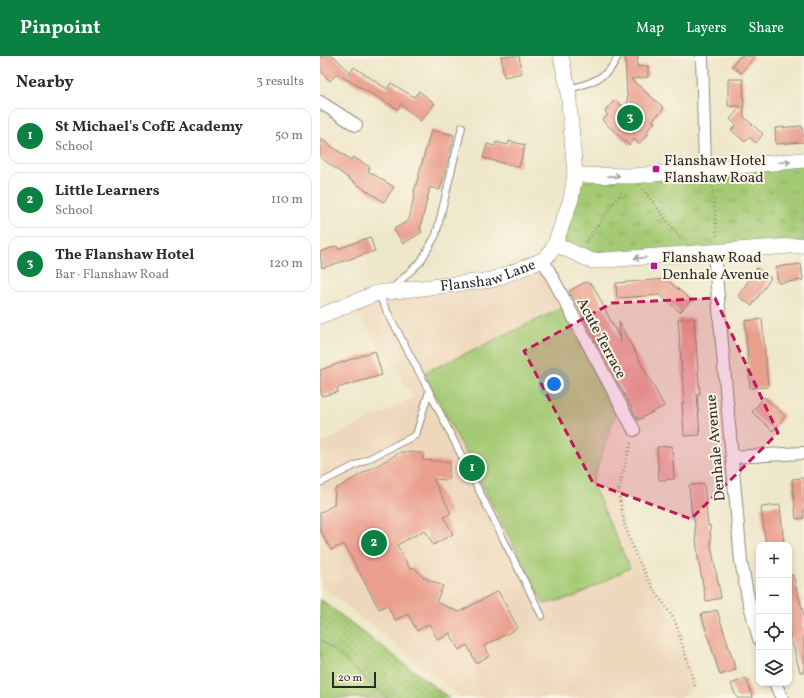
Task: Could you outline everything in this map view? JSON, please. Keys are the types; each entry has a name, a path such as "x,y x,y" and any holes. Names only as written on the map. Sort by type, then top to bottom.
{"street":[{"name":"Flanshaw Lane","path":"320,316 384,292 492,280 543,260 550,253 555,244 571,199 575,175 568,90 561,56"},
{"path":"702,56 708,169"},
{"path":"320,102 356,125"},
{"path":"575,175 633,176 804,160"},
{"path":"555,244 577,256 592,261 804,245"},
{"name":"Denhale Avenue","path":"716,252 741,561 748,598 756,628"},
{"name":"Acute Terrace","path":"543,260 634,430"},
{"path":"732,457 804,453"},
{"path":"776,686 782,698"}],"lane":[{"path":"568,90 602,77 616,63 618,56"},
{"path":"462,127 436,235 421,261 384,292 429,392 542,616"},
{"path":"320,483 416,435 429,392"}],"path":[{"path":"708,169 716,252"},
{"path":"577,256 633,176 692,254"},
{"path":"634,430 618,492 625,526 636,556 648,580 675,621 695,686"}],"highlighted area":[{"path":"715,298 778,433 691,519 593,483 524,351 612,303"}],"shaded area":[{"path":"543,260 634,430 618,492 625,525 636,556 652,586 675,621 695,686 681,698 463,698 320,585 320,444 414,397 350,303 492,280"}],"green space":[{"path":"804,160 804,245 592,261 555,244 575,175"},
{"path":"562,308 616,412 592,483 630,568 574,597 544,604 424,373"},
{"path":"320,599 449,698 388,698 320,639"},
{"path":"320,639 388,698 320,698"}],"building":[{"path":"320,56 334,56 350,73 354,67 387,89 391,83 414,97 419,91 435,104 420,121 401,104 398,109 337,74 330,81 320,70"},
{"path":"501,56 519,56 522,73 504,77"},
{"path":"625,56 638,56 637,67 648,66 648,77 631,79 664,108 652,121 655,122 647,131 649,133 639,144 634,139 629,145 602,120 608,115 605,112 615,100 628,111"},
{"path":"740,56 755,56 741,73 732,66"},
{"path":"728,79 743,79 744,117 763,134 756,143 749,137 745,142 731,130 736,125 730,119 741,106 728,106"},
{"path":"802,126 804,142 776,144 775,128"},
{"path":"431,130 454,135 448,162 440,190 430,187 420,229 422,232 403,244 394,229 409,220 414,192"},
{"path":"320,138 351,160 353,157 370,167 368,171 394,187 384,202 352,181 320,157"},
{"path":"509,141 525,145 519,167 483,158 487,144 495,146 496,142 508,145"},
{"path":"370,237 375,251 322,268 320,252 337,246 338,249"},
{"path":"801,264 803,280 778,283 776,267"},
{"path":"757,268 771,278 752,306 738,296"},
{"path":"666,279 691,300 680,312 660,295 617,298 616,283"},
{"path":"586,282 593,285 621,342 619,322 664,406 638,420 569,291"},
{"path":"694,318 700,394 697,394 700,435 684,436 682,403 684,402 678,319"},
{"path":"762,319 768,387 750,388 745,321"},
{"path":"375,351 382,375 337,388 338,392 322,396 320,389 320,370"},
{"path":"764,397 785,416 773,431 752,412"},
{"path":"672,446 674,479 659,480 657,447"},
{"path":"401,452 423,453 423,460 450,462 448,480 433,479 451,513 444,517 453,534 433,545 425,530 397,545 410,569 414,567 423,577 443,586 436,602 459,612 498,591 518,628 484,646 489,656 476,663 467,645 459,650 450,633 438,640 429,624 417,631 408,614 395,620 387,605 379,609 344,544 331,550 320,530 320,513 334,505 335,489"},
{"path":"804,478 804,518 796,519 792,479"},
{"path":"704,484 708,526 710,525 711,545 721,598 706,601 698,558 694,518 692,518 689,485"},
{"path":"780,505 784,542 766,542 761,507"},
{"path":"792,575 804,616 804,672 800,672 792,641"},
{"path":"717,610 736,670 720,675 701,614"},
{"path":"746,678 753,698 737,698 731,684"}],"place":[{"name":"The Flanshaw Hotel","path":"630,118"},
{"name":"Flanshaw Hotel Flanshaw Road","path":"656,169"},
{"name":"Flanshaw Road Denhale Avenue","path":"654,266"},
{"name":"St Michael's CofE Academy","path":"472,468"},
{"name":"Little Learners","path":"374,543"}]}
